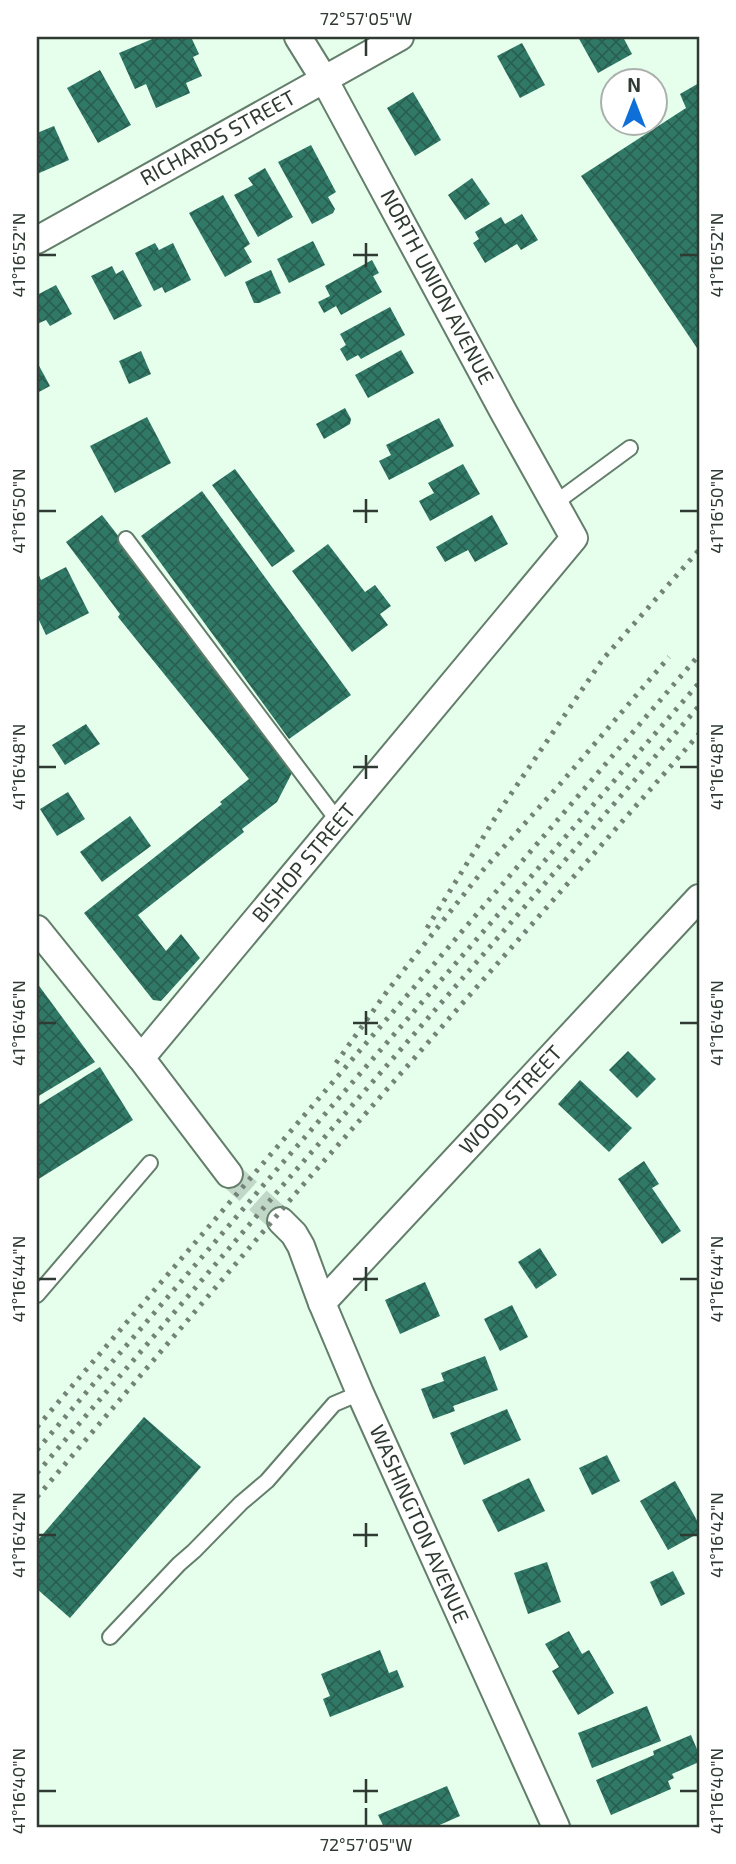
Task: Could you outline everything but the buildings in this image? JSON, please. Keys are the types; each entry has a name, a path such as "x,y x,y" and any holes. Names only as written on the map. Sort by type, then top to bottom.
{"street":[{"name":"NORTH UNION AVENUE","path":"298,37 324,79 574,538"},
{"name":"RICHARDS STREET","path":"37,240 400,37"},
{"name":"BISHOP STREET","path":"141,1058 574,538"},
{"name":"WOOD STREET","path":"322,1303 699,898"},
{"path":"37,929 141,1058 229,1174"},
{"name":"WASHINGTON AVENUE","path":"281,1221 301,1246 360,1393 556,1827"}],"lane":[{"path":"555,503 630,448"},
{"path":"126,539 338,821"},
{"path":"37,1294 150,1163"},
{"path":"110,1637 179,1564 268,1481 334,1404 360,1393"}],"tunnel":[{"path":"229,1174 281,1221"}],"railway":[{"path":"427,928 500,810 603,659 699,550"},
{"path":"37,1427 699,655"},
{"path":"336,1063 388,990 484,869 669,657"},
{"path":"37,1450 699,683"},
{"path":"37,1473 699,706"},
{"path":"37,1497 302,1186 699,734"}]}
